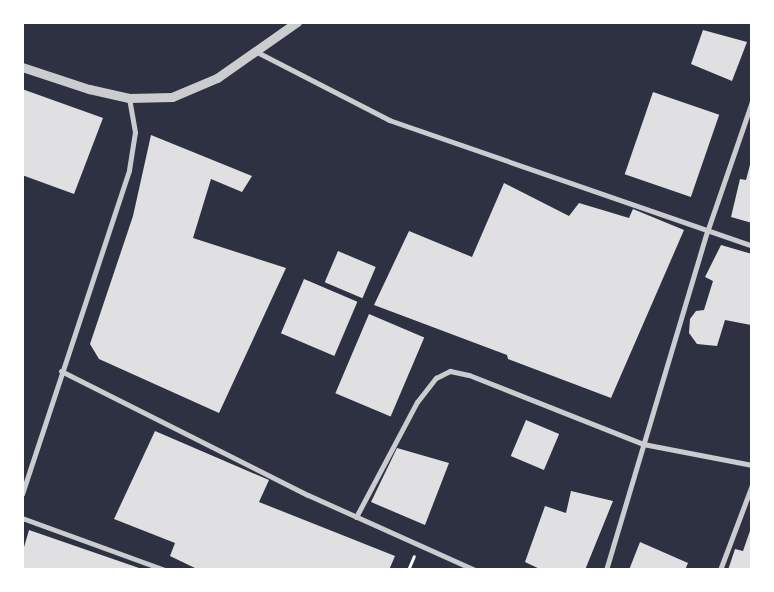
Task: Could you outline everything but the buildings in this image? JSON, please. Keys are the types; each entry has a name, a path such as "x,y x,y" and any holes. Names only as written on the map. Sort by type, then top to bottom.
{"street":[{"path":"22,67 89,89 129,98 157,99 190,91 228,71 297,22"},
{"path":"254,51 389,120 707,232 752,246"},
{"path":"22,494 61,371 129,170 135,132 129,98"},
{"path":"606,570 707,232 751,105"},
{"path":"61,371 356,517 475,570"},
{"path":"356,517 417,402 436,378 450,371 469,375 643,444 752,465"},
{"path":"720,570 752,485"},
{"path":"22,518 165,570"}]}
